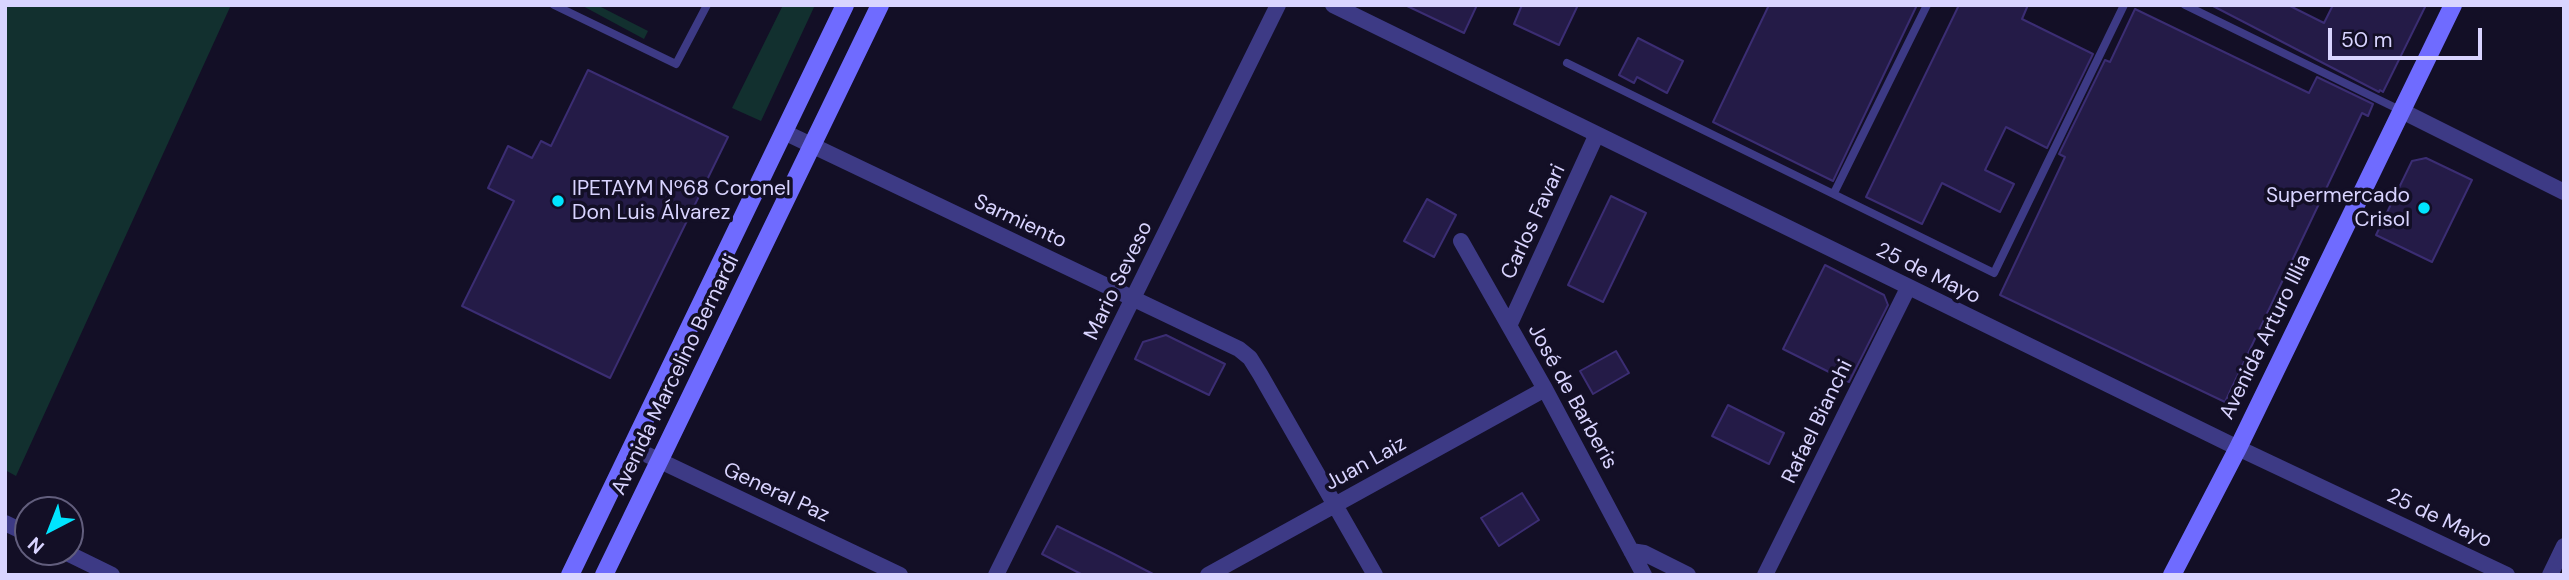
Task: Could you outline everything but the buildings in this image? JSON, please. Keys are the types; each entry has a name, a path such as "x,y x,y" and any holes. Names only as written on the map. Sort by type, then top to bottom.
{"main road":[{"name":"Avenida Marcelino Bernardi","path":"570,575 845,5"},
{"name":"Avenida Marcelino Bernardi","path":"604,575 880,5"},
{"name":"Avenida Arturo Illia","path":"2172,575 2238,448 2453,5"}],"street":[{"name":"Mario Seveso","path":"996,575 1278,5"},
{"name":"25 de Mayo","path":"1333,5 1908,288 2507,575"},
{"path":"2402,111 2564,191"},
{"name":"Sarmiento","path":"784,132 1239,349 1250,358 1337,505"},
{"name":"Carlos Favari","path":"1509,326 1597,136"},
{"name":"José de Barberis","path":"1461,241 1545,389 1644,575"},
{"name":"Rafael Bianchi","path":"1765,575 1908,288"},
{"name":"Juan Laiz","path":"1208,575 1545,389"},
{"name":"General Paz","path":"633,448 900,575"},
{"path":"1337,505 1375,575"},
{"path":"2550,575 2564,546"},
{"path":"1631,551 1644,553 1688,575"},
{"path":"84,561 112,575"}],"lane":[{"path":"554,5 676,64 707,5"},
{"path":"1833,192 1927,5"},
{"path":"1567,63 1994,273 2124,5"},
{"path":"2185,5 2402,111"}],"green space":[{"path":"5,5 231,5 16,476 5,470"},
{"path":"581,5 597,5 648,31 644,39"},
{"path":"783,5 815,5 761,121 732,108"}],"place":[{"name":"IPETAYM Nº68 Coronel Don Luis Álvarez","path":"558,201"},
{"name":"Supermercado Crisol","path":"2424,208"}]}
